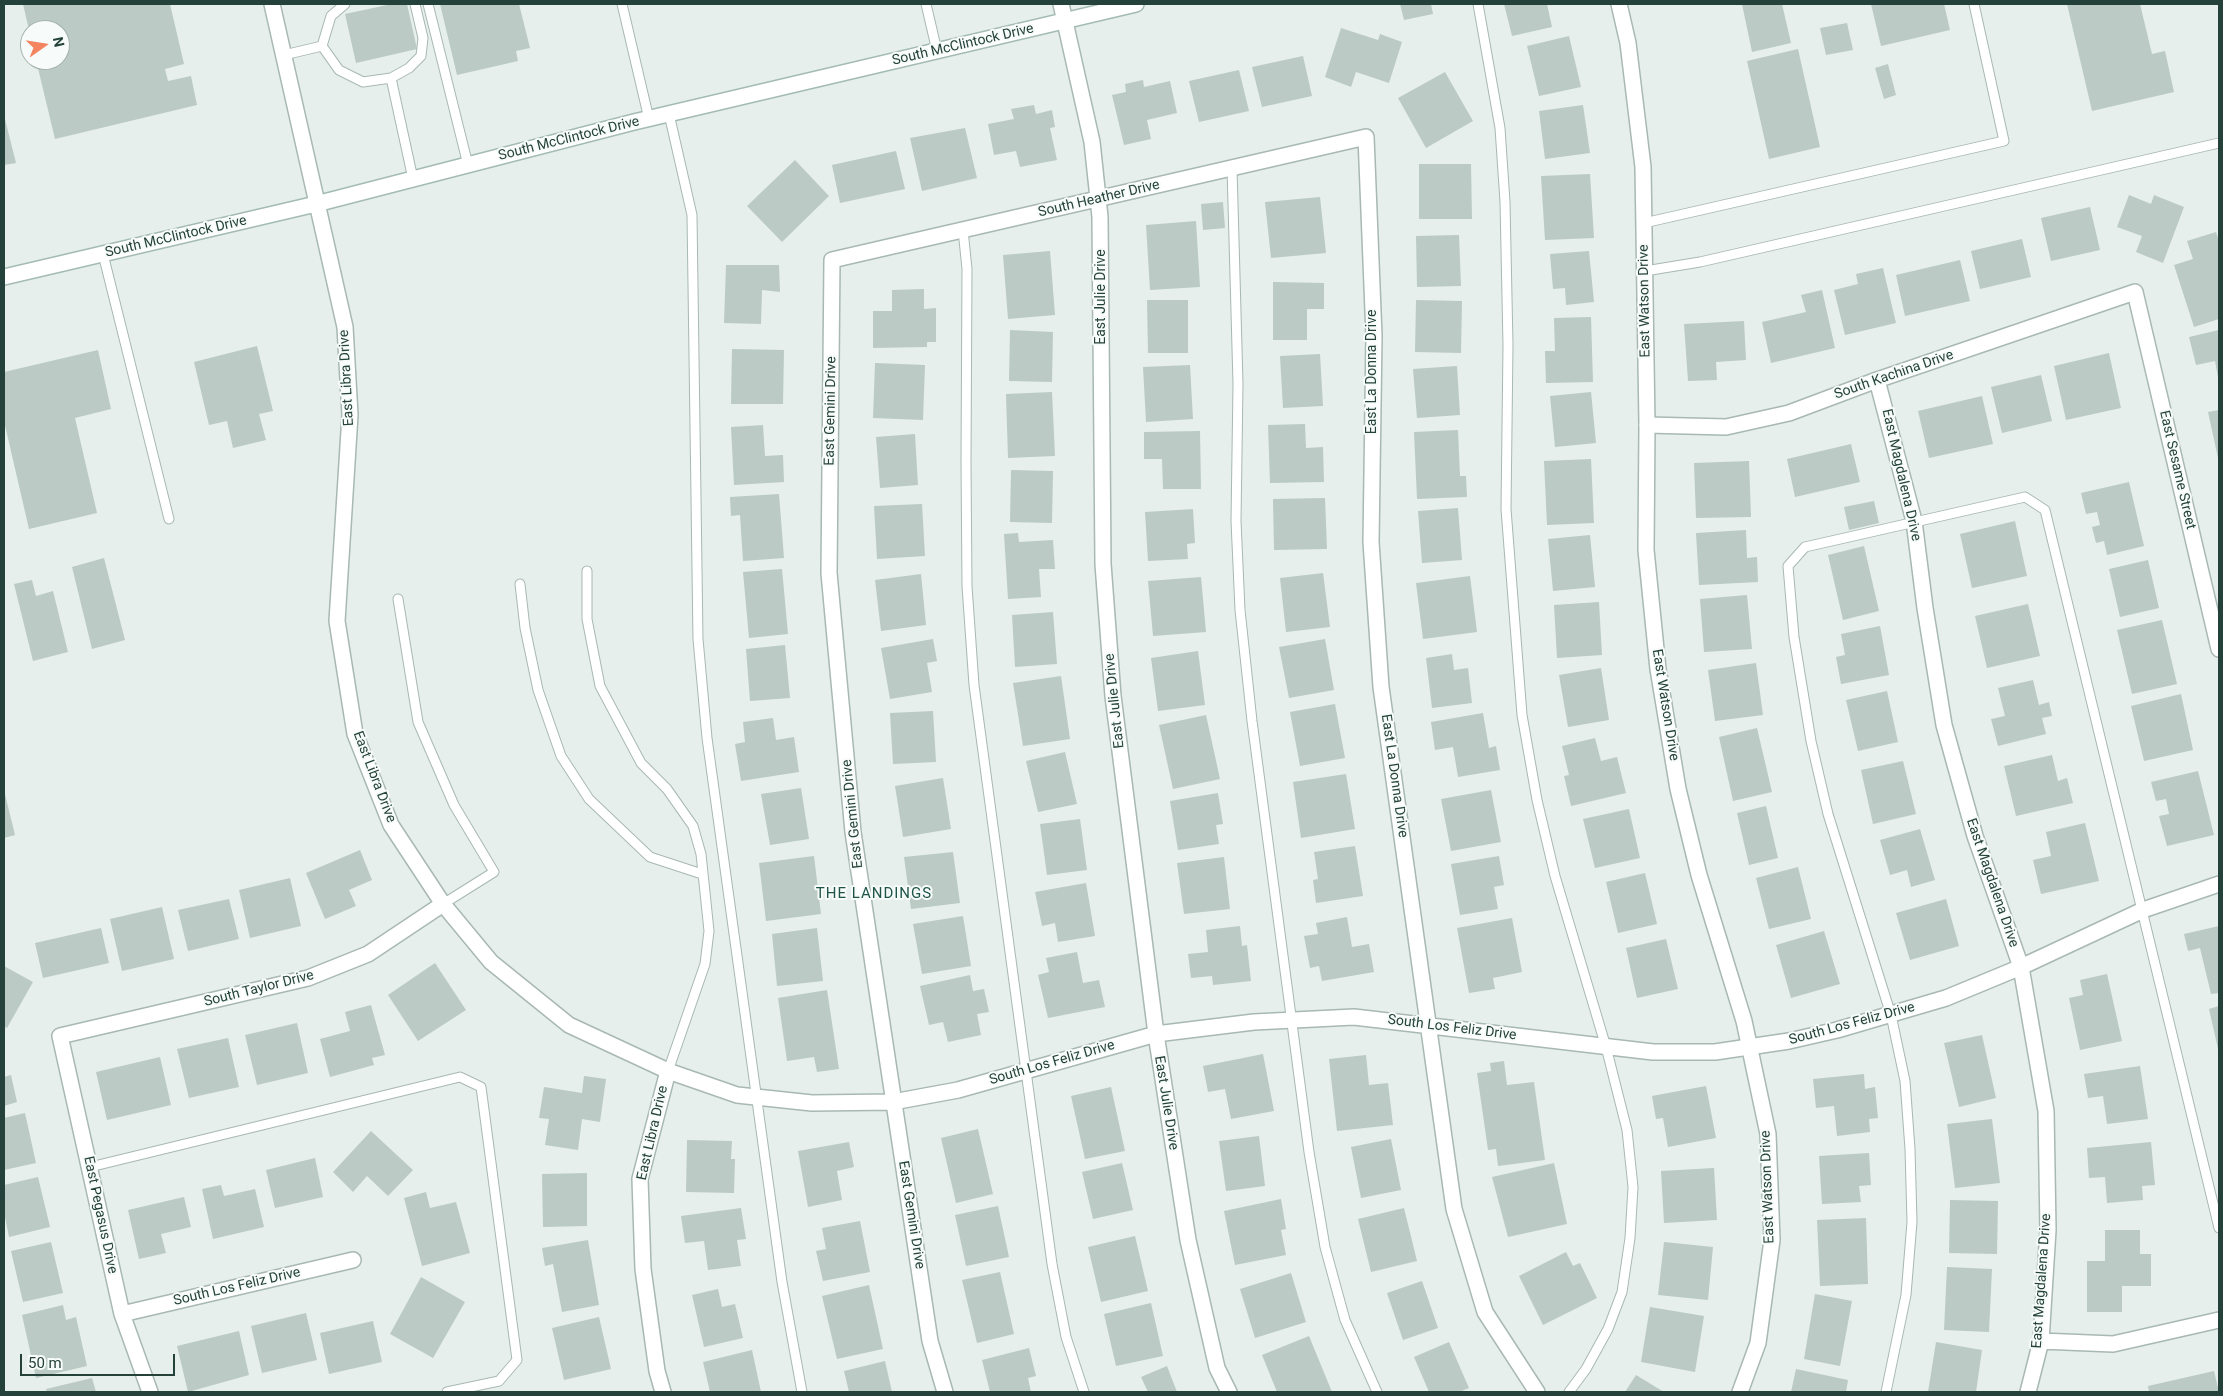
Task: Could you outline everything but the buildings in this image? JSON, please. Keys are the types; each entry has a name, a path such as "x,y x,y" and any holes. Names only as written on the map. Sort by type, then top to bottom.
{"street":[{"name":"East Libra Drive","path":"272,4 345,327 350,415 337,621 355,734 391,824 443,904 491,962 569,1025 668,1071 640,1179 643,1270 656,1371 662,1392"},
{"name":"East Julie Drive","path":"1061,4 1092,142 1099,200 1103,564 1113,696 1156,1034 1188,1240 1217,1368 1229,1392"},
{"name":"South McClintock Drive","path":"4,277 316,204 648,119 1136,4"},
{"name":"East Watson Drive","path":"1619,4 1628,43 1643,167 1647,425 1646,550 1658,669 1678,789 1699,875 1750,1047 1768,1134 1772,1240 1758,1342 1740,1392"},
{"name":"South Heather Drive","path":"832,260 1366,137"},
{"name":"East La Donna Drive","path":"1366,137 1374,336 1371,542 1381,687 1454,1209 1485,1312 1537,1392"},
{"name":"East Gemini Drive","path":"832,260 829,574 853,832 930,1341 945,1392"},
{"name":"South Kachina Drive","path":"1647,425 1726,427 1789,413 1877,380 2135,292"},
{"name":"East Sesame Street","path":"2135,292 2219,649"},
{"name":"East Magdalena Drive","path":"1877,380 1914,521 1925,608 1944,725 1974,836 2020,967 2046,1111 2048,1230 2041,1341 2028,1392"},
{"name":"South Los Feliz Drive","path":"668,1071 737,1095 812,1103 893,1102 958,1090 1156,1034 1254,1022 1354,1016 1653,1052 1715,1052 1799,1039 1891,1015 1946,998 2020,967 2143,910 2219,884"},
{"name":"South Taylor Drive","path":"60,1036 308,978 368,954 443,904"},
{"name":"East Pegasus Drive","path":"60,1036 122,1314 150,1392"},
{"name":"South Los Feliz Drive","path":"122,1314 353,1260"},
{"path":"2041,1341 2113,1344 2219,1320"}],"lane":[{"path":"322,46 331,16 346,4"},
{"path":"322,46 339,70 363,82 391,78 409,68 421,56 423,38 415,4"},
{"path":"428,4 468,165"},
{"path":"622,4 648,119"},
{"path":"926,4 937,51"},
{"path":"1478,4 1500,128 1505,202 1508,345 1506,509 1522,715 1537,800 1555,876 1606,1047 1628,1130 1633,1187 1630,1238 1622,1292 1608,1329 1586,1369 1569,1392"},
{"path":"1644,223 2004,141 1974,4"},
{"path":"284,55 322,46"},
{"path":"391,78 414,179"},
{"path":"669,114 692,215 699,648 708,748 782,1282 802,1392"},
{"path":"1645,271 1700,262 2219,143"},
{"path":"1232,168 1238,384 1236,521 1240,610 1270,860 1293,1020 1309,1152 1325,1247 1345,1320 1378,1392"},
{"path":"964,230 967,270 967,586 974,685 1052,1264 1066,1337 1084,1392"},
{"path":"103,254 169,519"},
{"path":"1886,1392 1906,1295 1912,1222 1910,1149 1905,1081 1891,1015 1828,814 1813,750 1794,637 1788,566 1806,547 2025,497 2045,510 2219,1228"},
{"path":"587,571 587,619 600,686 641,764 667,789 693,826 701,854 709,932 705,964 668,1071"},
{"path":"520,584 525,628 538,690 562,756 570,770 589,799 650,857 702,874"},
{"path":"398,599 418,722 454,805 494,872 443,904"},
{"path":"90,1167 460,1077 481,1087 517,1360 499,1381 447,1392"}],"district":[{"name":"THE LANDINGS","path":"874,894"}]}
